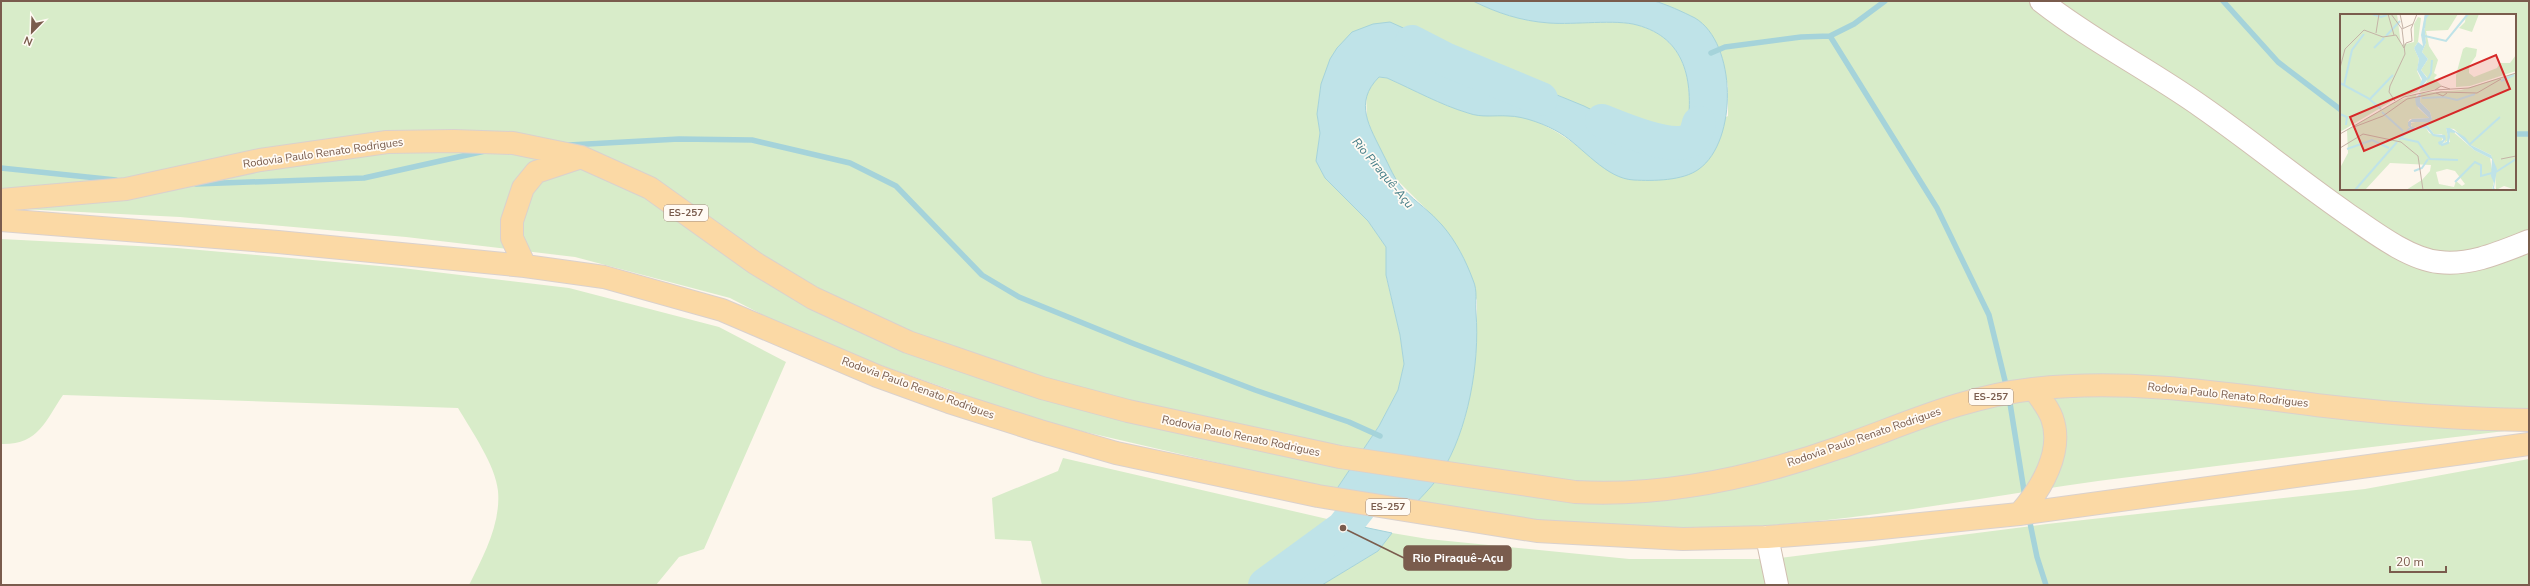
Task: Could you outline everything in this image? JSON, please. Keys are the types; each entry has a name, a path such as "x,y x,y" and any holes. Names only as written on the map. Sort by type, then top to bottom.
{"main road":[{"name":"Rodovia Paulo Renato Rodrigues","path":"1,200 126,189 260,160 387,142 454,141 513,144 581,157 650,188 755,263 813,298 908,342 1042,388 1223,433 1340,457 1533,487 1608,494 1698,487 1760,472 1837,449 1927,414 1989,397 2034,389 2129,385 2170,386 2327,406 2462,419 2529,420"},
{"path":"525,266 512,238 512,221 523,188 536,172 581,157"},
{"name":"Rodovia Paulo Renato Rodrigues","path":"1,220 278,242 525,266 604,277 675,295 722,310 877,376 1040,431 1116,453 1318,496 1537,531 1604,536 1683,539 1767,538 2019,514 2529,444"},
{"path":"2019,514 2043,482 2050,464 2055,432 2047,408 2034,389"}],"street":[{"path":"2041,1 2073,26 2202,107 2296,178 2394,244 2419,256 2444,262 2463,262 2488,257 2529,241"},
{"path":"1767,538 1777,585"}],"green space":[{"path":"1,1 1473,1 1500,13 1529,20 1549,23 1618,22 1637,25 1653,31 1666,40 1676,51 1683,63 1689,93 1688,125 1674,138 1659,141 1650,139 1558,95 1516,82 1487,81 1474,77 1460,70 1445,53 1321,84 1317,114 1320,133 1316,161 1325,178 1368,221 1386,247 1386,276 1400,335 1404,364 1398,390 1379,426 1336,490 1042,422 815,342 730,298 575,257 406,237 180,217 1,208"},
{"path":"1653,1 2529,1 2529,428 2205,467 2098,481 1908,510 1813,522 1765,526 1717,528 1641,528 1527,519 1414,505 1441,474 1449,459 1465,418 1476,357 1477,300 1426,209 1392,175 1372,133 1367,118 1366,93 1378,77 1387,78 1437,101 1468,113 1484,116 1510,115 1524,117 1538,122 1564,137 1612,173 1728,116 1728,86 1721,56 1696,19"},
{"path":"1,239 177,248 402,268 569,288 719,327 786,362 704,549 679,557 656,585 469,585 485,552 494,528 497,516 498,491 493,471 488,460 458,408 63,395 40,430 33,436 14,443 1,444"},
{"path":"1063,458 1349,524 1249,585 1042,585 1031,541 995,539 992,498 1058,471"},
{"path":"2529,459 2529,585 1322,585 1378,551 1392,533 1428,539 1629,559 1773,559 2047,524 2365,489"}],"water":[{"path":"1473,1 1654,1 1695,18 1709,31 1719,48 1725,69 1727,92 1726,116 1721,137 1712,155 1699,169 1692,173 1685,176 1668,179 1634,180 1614,174 1604,168 1569,139 1542,124 1514,116 1473,115 1438,102 1387,78 1379,77 1371,87 1365,106 1366,115 1373,134 1397,182 1438,220 1447,231 1464,258 1475,284 1477,333 1474,375 1465,417 1450,456 1435,482 1414,505 1336,490 1379,426 1398,390 1404,364 1400,335 1386,275 1386,247 1368,221 1325,178 1316,161 1320,133 1317,114 1321,84 1330,59 1337,48 1352,32 1373,24 1390,22 1430,40 1460,70 1474,77 1487,81 1516,82 1540,88 1584,106 1650,139 1661,140 1671,138 1688,125 1689,93 1683,63 1676,51 1666,40 1653,31 1637,25 1618,22 1549,23 1529,20 1500,13"},
{"path":"1349,524 1392,533 1378,551 1322,585 1249,585 1324,540"}],"waterway":[{"path":"1711,53 1725,47 1801,37 1830,36 1854,24 1885,1"},
{"path":"2223,1 2278,62 2340,109"},
{"path":"1830,36 1937,208 1989,315 2007,389"},
{"name":"Rio Piraquê-Açu","path":"1412,42 1447,60 1541,99"},
{"name":"Rio Piraquê-Açu","path":"1602,121 1645,137 1679,143 1691,140 1696,134 1699,123"},
{"path":"2516,134 2529,134"},
{"path":"569,145 679,139 752,140 850,163 896,186 982,275 1019,297 1132,343 1255,390 1349,422 1380,436"},
{"path":"196,184 364,178 485,151"},
{"path":"1,168 116,180"},
{"path":"2009,397 2025,497"},
{"name":"Rio Piraquê-Açu","path":"1265,585 1343,528 1383,477"},
{"path":"2029,518 2037,557 2046,585"}],"place":[{"name":"Rio Piraquê-Açu","path":"1343,528"}]}
